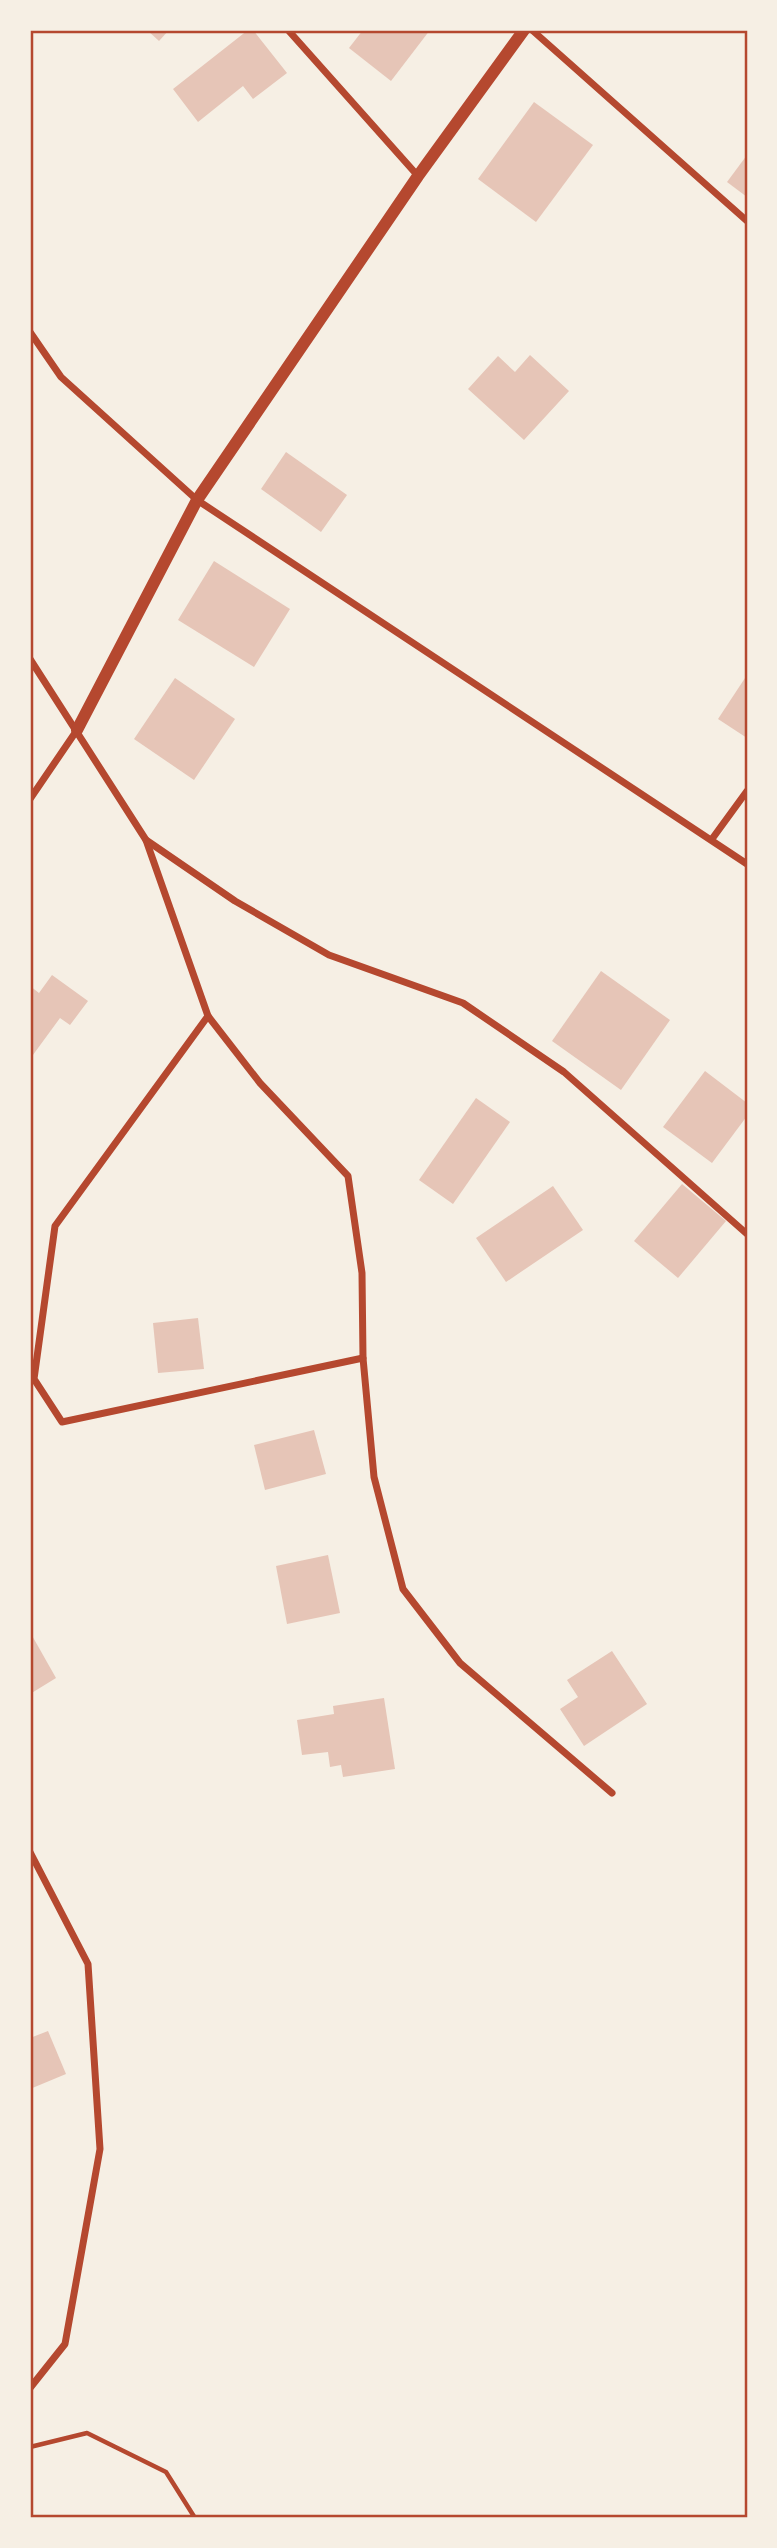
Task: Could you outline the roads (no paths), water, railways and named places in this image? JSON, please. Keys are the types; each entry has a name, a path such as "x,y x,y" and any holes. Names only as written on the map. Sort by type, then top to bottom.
{"street":[{"path":"288,30 418,176"},
{"path":"30,799 77,730 197,500 418,176 524,30"},
{"path":"532,30 747,221"},
{"path":"30,332 61,377 197,500 747,864"},
{"path":"30,659 146,840 208,1016 260,1083 348,1176 362,1273 363,1358 374,1477 403,1589 460,1662 612,1793"},
{"path":"712,839 747,791"},
{"path":"146,840 235,901 329,955 463,1003 564,1072 747,1234"},
{"path":"208,1016 55,1226 34,1379 62,1422 363,1358"},
{"path":"30,1852 88,1964 100,2148 65,2344 30,2388"}]}
